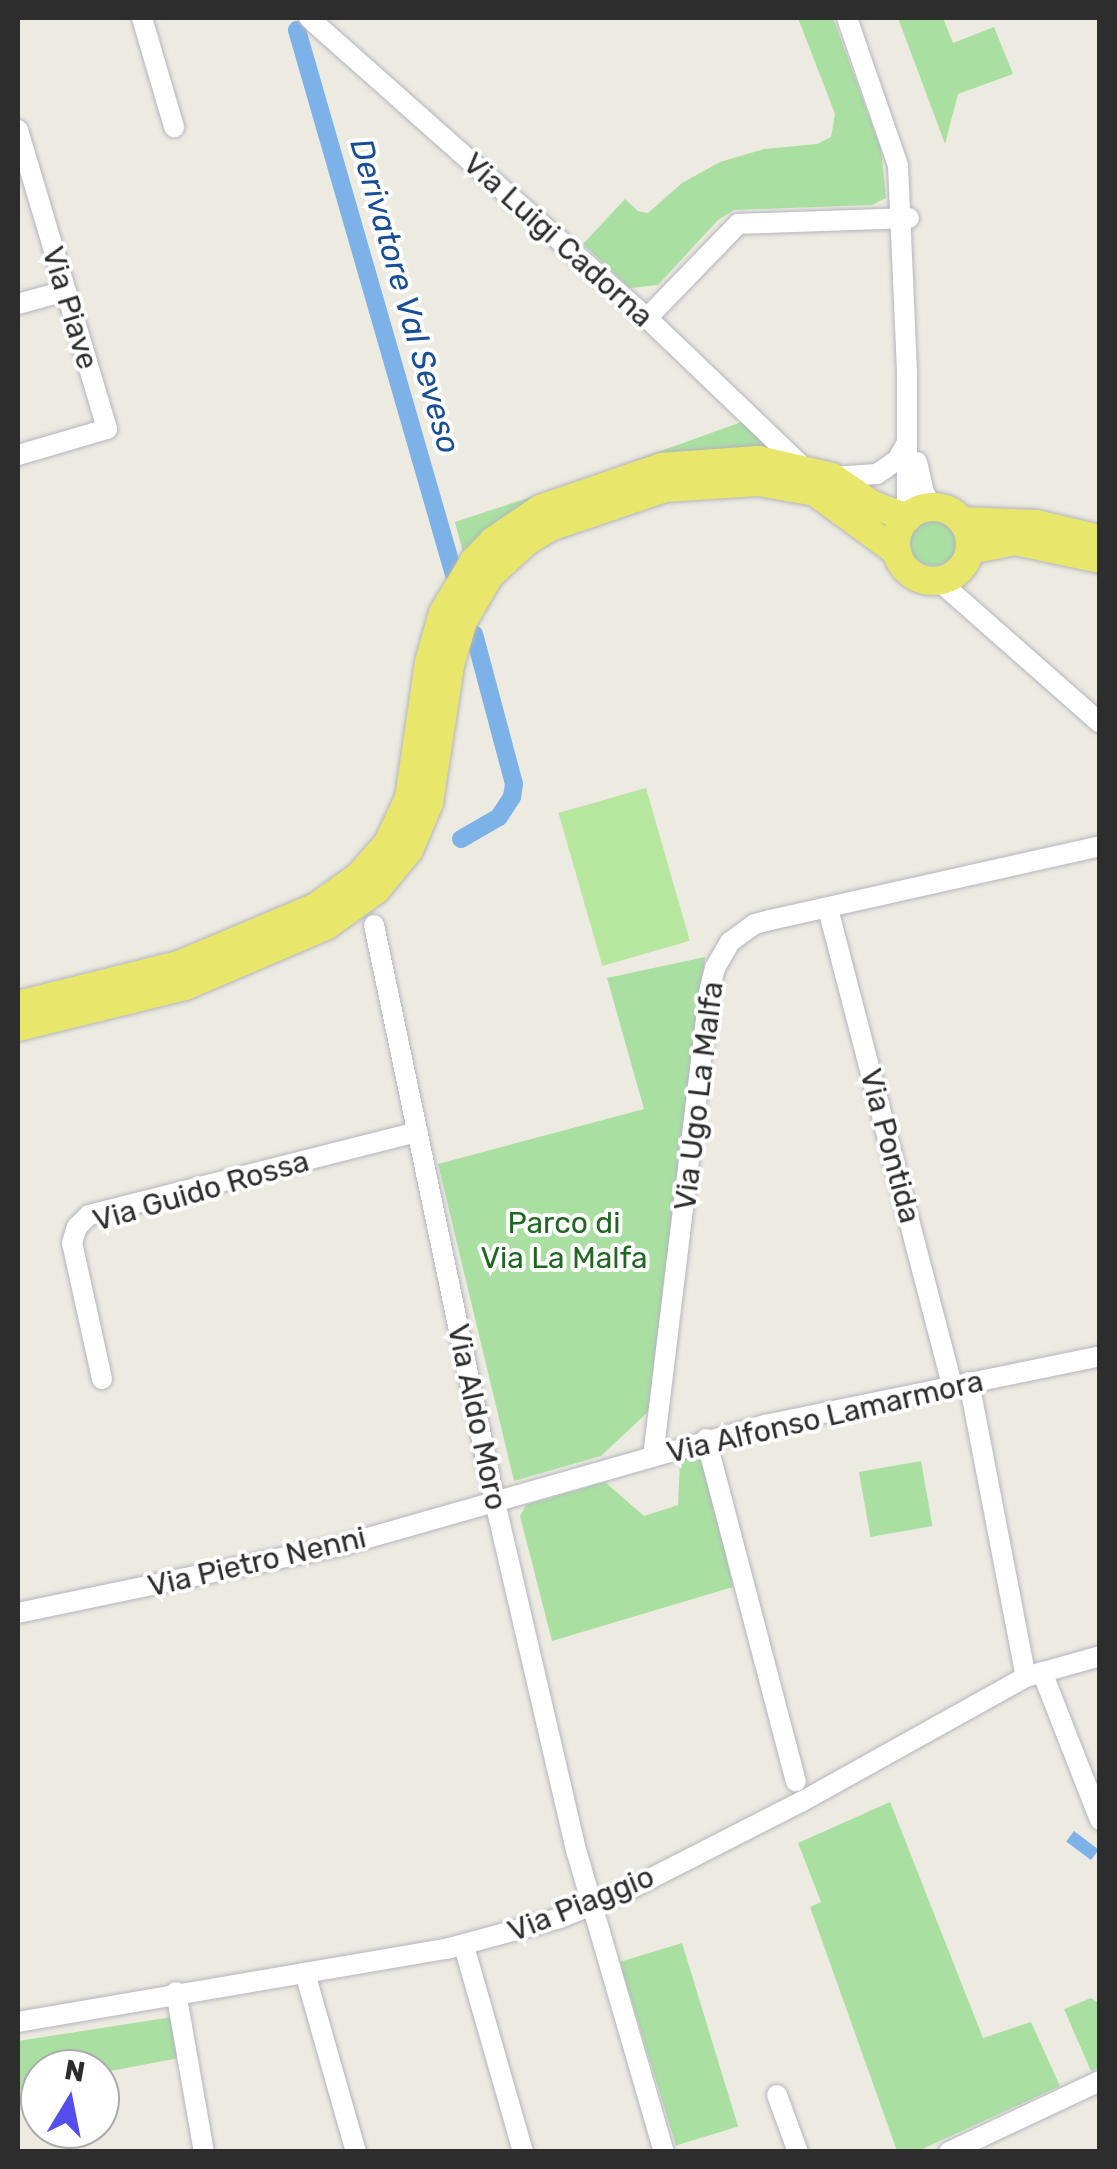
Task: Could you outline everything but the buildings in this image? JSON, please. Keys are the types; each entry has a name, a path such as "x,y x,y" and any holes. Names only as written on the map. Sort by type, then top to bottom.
{"main road":[{"path":"18,1006 146,976 195,960 316,907 360,876 388,843 408,798 431,650 442,613 474,561 514,524 576,494 661,468 726,460 804,468 832,477 872,504 920,512 952,512 962,521 970,550 961,568 938,580 909,571 897,552 815,492 758,482 666,488 550,527 527,540 490,575 463,621 450,665 429,804 409,850 376,890 326,926 185,986 18,1028"},
{"path":"897,552 899,530 920,512"},
{"path":"962,521 1036,524 1100,539"},
{"path":"970,550 1015,541 1100,560"}],"street":[{"path":"142,18 174,127"},
{"name":"Via Luigi Cadorna","path":"309,18 647,318 804,468"},
{"path":"850,18 890,134 906,217 916,458 924,494 920,512"},
{"name":"Via Piave","path":"18,130 107,429 18,454"},
{"path":"647,318 738,224 906,217"},
{"path":"906,217 907,443 920,512"},
{"path":"18,304 65,290"},
{"path":"832,477 877,474 898,460 907,443"},
{"path":"938,580 1100,723"},
{"name":"Via Ugo La Malfa","path":"653,1456 715,968 730,942 755,924 1100,846"},
{"name":"Via Pontida","path":"828,909 961,1383 1034,1674 1100,1820"},
{"name":"Via Aldo Moro","path":"374,925 494,1502 576,1853 664,2152"},
{"name":"Via Guido Rossa","path":"102,1379 72,1243 77,1228 89,1216 418,1132"},
{"name":"Via Alfonso Lamarmora","path":"494,1502 706,1440 1100,1356"},
{"path":"706,1440 796,1781"},
{"name":"Via Pietro Nenni","path":"18,1613 248,1568 494,1502"},
{"name":"Via Piaggio","path":"18,2022 176,1992 464,1946 593,1906 801,1802 1034,1674 1100,1656"},
{"path":"464,1946 523,2152"},
{"path":"305,1973 356,2152"},
{"path":"176,1992 204,2152"},
{"path":"949,2152 1100,2082"},
{"path":"777,2095 798,2152"}],"green space":[{"path":"798,18 833,18 881,149 886,198 872,205 734,210 718,220 658,285 630,288 583,244 625,199 638,211 648,213 682,183 720,162 764,149 817,144 831,137 835,114"},
{"path":"898,18 943,18 953,43 994,27 1013,74 958,94 945,144"},
{"path":"747,420 778,449 686,451 636,460"},
{"path":"537,495 495,522 464,556 455,522"},
{"path":"934,514 952,522 960,540 952,558 934,566 916,558 908,540 916,522"},
{"path":"646,788 690,941 602,966 559,813"},
{"name":"Parco di Via La Malfa","path":"705,957 649,1411 601,1456 514,1481 438,1164 644,1109 607,978"},
{"path":"703,1454 733,1587 552,1641 520,1516 526,1505 605,1482 644,1516 678,1505 680,1460"},
{"path":"921,1461 932,1526 870,1537 859,1472"},
{"path":"890,1802 983,2038 1031,2022 1060,2086 918,2151 897,2151 810,1907 821,1902 798,1843"},
{"path":"682,1943 738,2127 676,2146 620,1962"},
{"path":"1091,1998 1099,2003 1100,2067 1091,2071 1064,2009"},
{"path":"172,2017 179,2058 120,2069 120,2049 20,2049 18,2090 18,2041"}],"water":[{"path":"1074,1831 1099,1850 1091,1860 1066,1841"}],"waterway":[{"name":"Derivatore Val Seveso","path":"297,30 455,578"},
{"name":"Derivatore Val Seveso","path":"461,839 499,817 512,797 514,784 474,634"}]}
